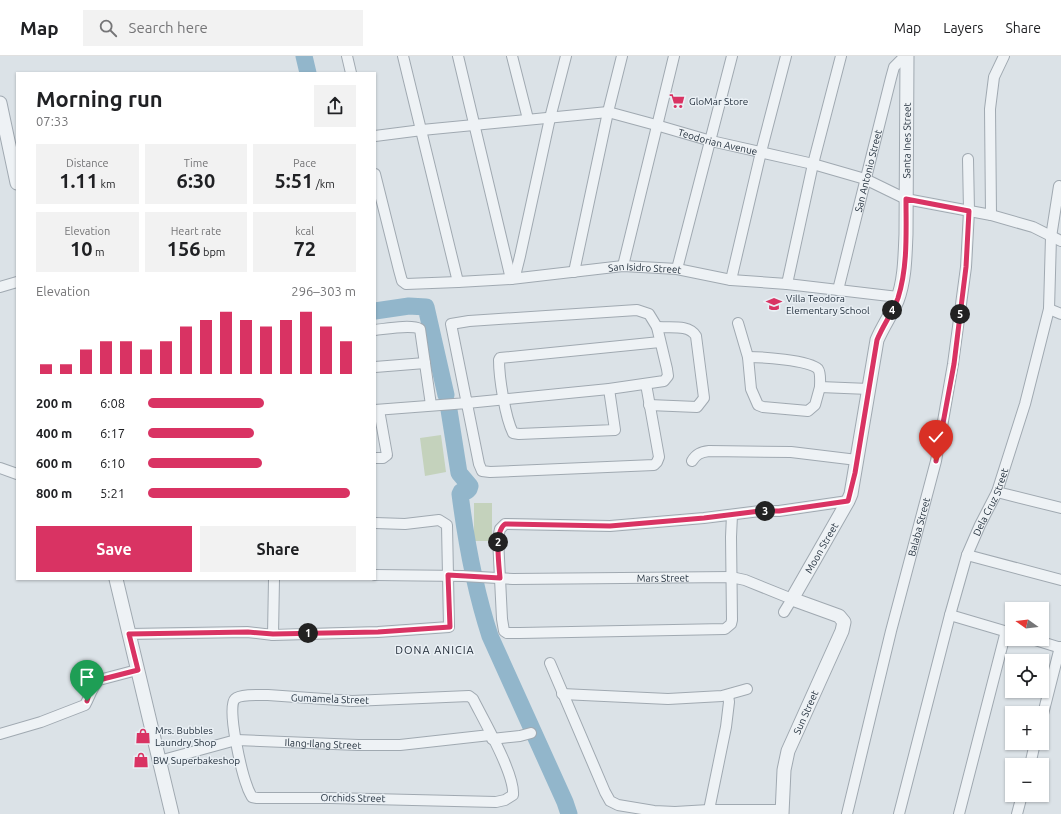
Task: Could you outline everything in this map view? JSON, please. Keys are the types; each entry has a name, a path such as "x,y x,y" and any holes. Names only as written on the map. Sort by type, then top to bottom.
{"street":[{"path":"347,56 351,72"},
{"path":"403,56 458,282"},
{"path":"458,56 511,279"},
{"path":"512,56 528,119"},
{"path":"511,279 516,272 518,264 550,118 566,56"},
{"path":"574,272 608,112 622,56"},
{"path":"624,266 656,125 674,56"},
{"path":"678,269 732,56"},
{"path":"731,280 761,152 786,56"},
{"path":"787,284 813,164 841,56"},
{"name":"San Antonio Street","path":"838,290 894,67 906,56"},
{"name":"Santa Ines Street","path":"877,340 898,297 905,257 906,56"},
{"path":"991,215 990,109 994,77 1004,56"},
{"path":"0,103 16,178"},
{"name":"Teodorian Avenue","path":"376,136 528,119 608,112 711,141 813,164 865,179 906,199 991,215 1033,227 1061,241"},
{"name":"Balaba Street","path":"848,814 891,631 936,461 954,364 966,267 969,211 968,159"},
{"name":"San Isidro Street","path":"376,178 402,282 406,284 511,279 624,266 678,269 731,280 787,284 898,297"},
{"name":"Dela Cruz Street","path":"899,814 950,615 967,555 997,492 1025,404 1049,309 1051,237 1059,186"},
{"path":"0,286 16,282"},
{"path":"1049,309 1061,314"},
{"path":"376,458 383,458 387,455 377,410 467,403 609,389 664,381 668,376 657,328 648,314 633,310 469,321 452,324 467,403 479,464 482,471 490,472 654,465 659,456 646,384"},
{"path":"738,323 748,357 751,389 758,405 763,407 808,411 812,409 815,405 820,387 819,372 817,368 798,362 748,357"},
{"path":"376,330 418,327 421,331 431,405"},
{"path":"649,405 697,407 704,398 696,336 689,329 657,328"},
{"name":"Moon Street","path":"784,612 848,501 852,488 877,340"},
{"path":"609,389 614,430 513,433 509,426 504,399 499,362 500,358 660,342"},
{"path":"376,367 425,363"},
{"path":"820,387 869,389"},
{"path":"692,461 695,456 702,452 708,451 791,452 857,460"},
{"path":"376,463 391,462"},
{"path":"0,468 16,474"},
{"path":"997,492 1061,508"},
{"path":"732,515 732,620 731,624 725,629 520,633 507,633 504,631 502,619 498,538 500,529 505,524 610,526 760,511 779,511 848,501"},
{"path":"129,634 378,632 450,627 447,525 439,520 405,524 376,523"},
{"path":"967,555 1061,580"},
{"name":"Mars Street","path":"376,575 448,575 500,578 732,577 745,580 839,616"},
{"path":"116,580 172,814"},
{"path":"273,634 274,580"},
{"path":"950,615 1005,631"},
{"name":"Sun Street","path":"782,812 785,760 842,631 844,622 839,616"},
{"path":"1045,706 1061,647 1049,644"},
{"path":"958,814 1005,646"},
{"path":"550,663 562,694 610,801 625,807 654,811 675,812 709,810 782,812"},
{"path":"0,734 41,722 85,705 95,684 99,680 138,670"},
{"path":"562,694 668,699 728,695 747,689"},
{"path":"709,810 726,727 729,702 728,695"},
{"name":"Gumamela Street","path":"236,740 232,722 232,703 236,698 241,696 268,696 352,701 469,696 472,699 491,737"},
{"name":"Ilang-Ilang Street","path":"159,761 236,740 358,745 400,745 520,736 531,733"},
{"name":"Orchids Street","path":"236,740 241,768 246,785 252,797 496,802 505,800 512,794 513,789 509,773 491,737"},
{"path":"1017,814 1020,802"}],"green space":[{"path":"441,435 446,472 425,476 420,438"},
{"path":"474,503 492,503 492,541 474,541"}],"waterway":[{"path":"304,56 308,72"},
{"path":"376,311 409,306 426,307 446,395"},
{"path":"449,410 459,473 470,486 467,491 461,492 460,494 472,565 490,636 565,802 569,814"}],"place":[{"name":"GloMar Store","path":"677,101"},
{"name":"Villa Teodora Elementary School","path":"774,304"},
{"name":"Mrs. Bubbles Laundry Shop","path":"143,736"},
{"name":"BW Superbakeshop","path":"141,760"}],"district":[{"name":"DONA ANICIA","path":"435,650"}],"route":[{"path":"87,701 95,684 99,680 128,674 138,670 129,634 248,632 284,634 378,632 450,627 448,575 500,578 498,538 500,529 505,524 610,526 704,518 760,511 779,511 848,501 851,494 855,473 877,340 896,303 902,279 905,257 906,199 969,211 966,267 954,364 936,461"}]}
